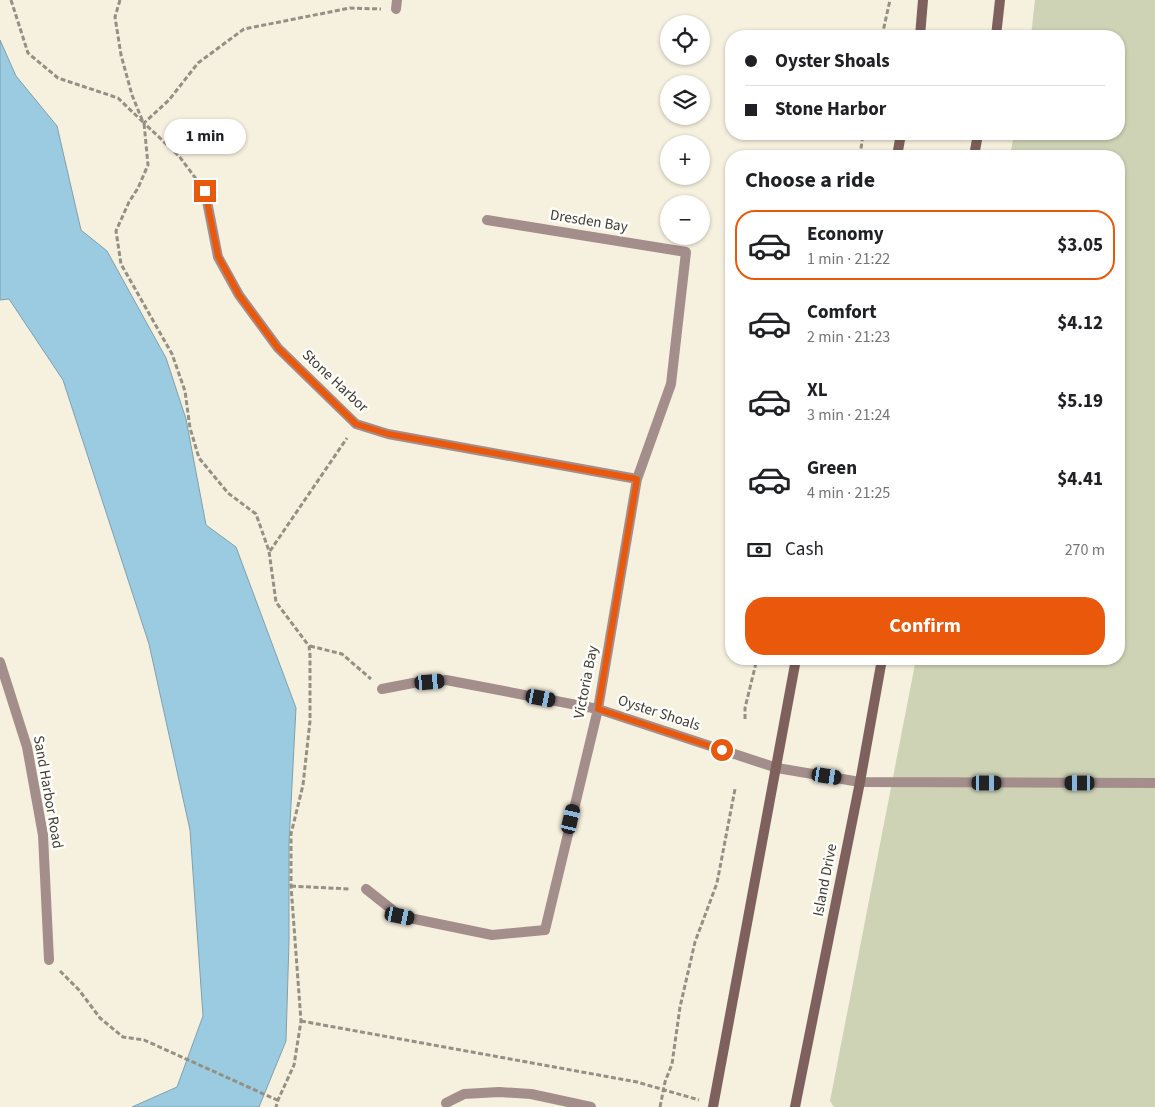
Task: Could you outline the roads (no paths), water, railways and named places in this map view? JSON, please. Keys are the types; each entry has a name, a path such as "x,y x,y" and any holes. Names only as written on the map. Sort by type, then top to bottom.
{"main road":[{"path":"920,30 923,0"},
{"path":"997,30 1000,0"},
{"path":"714,1106 795,665"},
{"name":"Island Drive","path":"795,1107 860,782 881,665"}],"street":[{"name":"Stone Harbor","path":"205,191 218,256 239,295 278,348 356,424 388,434 637,479"},
{"name":"Dresden Bay","path":"487,220 686,252"},
{"name":"Victoria Bay","path":"366,889 400,916 492,935 545,930 598,709 637,479 671,384 686,252"},
{"name":"Sand Harbor Road","path":"0,662 27,747 43,835 49,960"},
{"name":"Oyster Shoals","path":"382,688 446,680 598,709 777,768 860,782 1155,783"},
{"path":"446,1103 464,1094 499,1092 531,1094 591,1107"}],"water":[{"path":"0,40 16,76 57,126 81,230 107,251 166,358 186,419 206,525 236,547 296,708 289,843 286,1041 259,1107 132,1107 177,1087 203,1016 190,830 149,644 63,380 9,299 0,300"}]}
